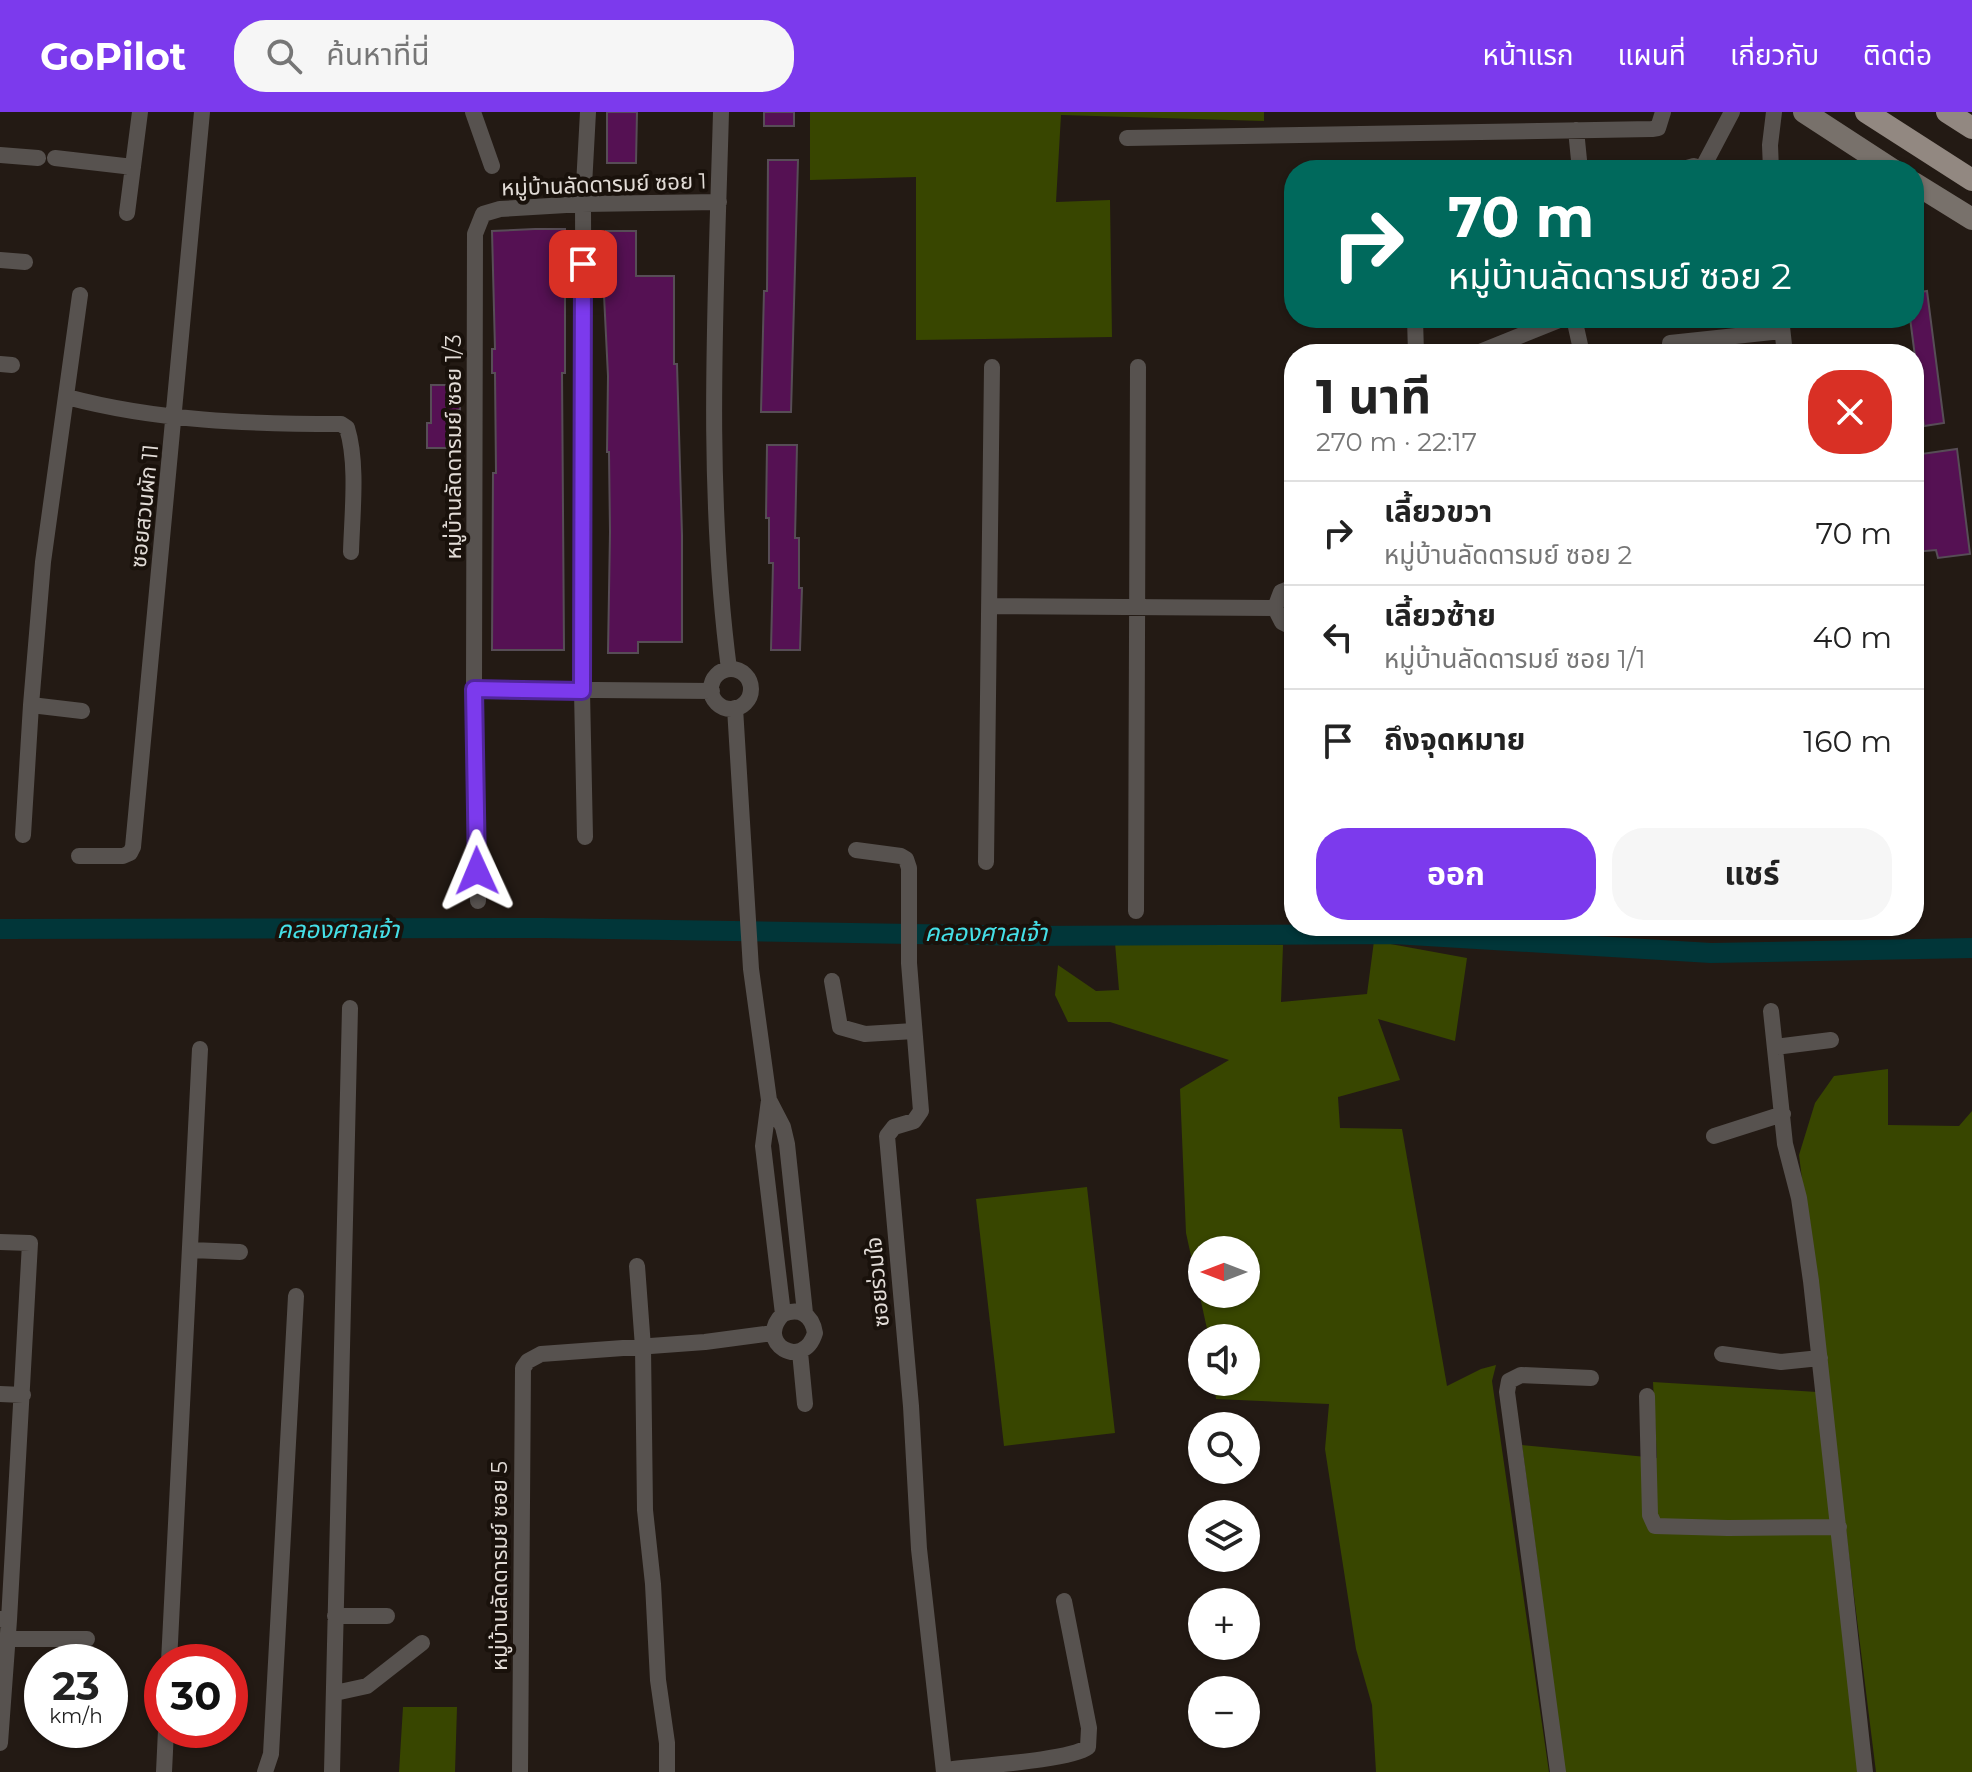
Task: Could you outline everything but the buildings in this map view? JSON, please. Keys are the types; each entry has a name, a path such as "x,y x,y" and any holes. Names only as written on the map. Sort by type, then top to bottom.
{"main road":[{"path":"1804,112 1878,160"},
{"path":"1866,112 1972,180"},
{"path":"1947,112 1972,128"},
{"path":"1924,189 1972,219"}],"street":[{"path":"127,213 140,112"},
{"name":"ซอยสวนผัก 11","path":"79,856 123,856 130,853 133,847 202,112"},
{"path":"473,112 492,166"},
{"path":"585,837 582,691 583,204 588,112"},
{"path":"721,112 717,516 719,589 729,669"},
{"path":"1127,138 1363,136 1658,128 1663,112"},
{"path":"1708,160 1732,112"},
{"path":"1771,160 1774,112"},
{"path":"1576,130 1579,160"},
{"path":"0,155 133,167"},
{"name":"หมู่บ้านลัดดารมย์ ซอย 1","path":"490,210 583,204 719,202"},
{"name":"หมู่บ้านลัดดารมย์ ซอย 1/3","path":"478,901 474,689 475,234 478,221 490,210"},
{"path":"0,260 25,262"},
{"path":"23,835 43,562 80,295"},
{"path":"1502,344 1545,328"},
{"path":"1670,343 1758,328"},
{"path":"986,862 992,367"},
{"path":"1136,911 1138,367"},
{"path":"67,397 213,421 341,424 347,428 352,461 351,552"},
{"path":"1284,591 1275,608 1284,623"},
{"path":"989,606 1275,608"},
{"path":"729,669 745,674 751,690 743,705 735,708 719,705 712,691 716,675 729,669"},
{"path":"474,689 712,691"},
{"path":"31,705 82,711"},
{"path":"735,708 751,969 769,1100 763,1146 783,1314"},
{"name":"ซอยร่วมใจ","path":"856,850 906,859 909,868 909,963 921,1111 914,1121 889,1130 888,1152 911,1406 920,1560 944,1771"},
{"path":"832,981 840,1027 865,1034 914,1031"},
{"path":"332,1772 350,1008"},
{"path":"1771,1011 1787,1158 1799,1198 1820,1358 1865,1772"},
{"path":"1775,1047 1831,1040"},
{"path":"170,1644 200,1049"},
{"path":"769,1100 783,1127 787,1144 805,1313 814,1325 815,1333 807,1348 800,1352 785,1351 773,1333 776,1322 783,1314 796,1311 805,1313"},
{"path":"1714,1136 1783,1114"},
{"path":"0,1242 30,1243 23,1395 8,1505 4,1620 8,1639 0,1743"},
{"path":"191,1250 240,1252"},
{"path":"637,1266 643,1347 645,1510 658,1680 667,1743 667,1772"},
{"path":"265,1772 271,1754 296,1296"},
{"path":"643,1347 773,1333"},
{"name":"หมู่บ้านลัดดารมย์ ซอย 5","path":"520,1772 521,1379 528,1361 541,1354 643,1347"},
{"path":"800,1352 805,1404"},
{"path":"1722,1354 1781,1362 1820,1358"},
{"path":"1558,1772 1507,1392 1509,1381 1521,1375 1591,1378"},
{"path":"0,1394 23,1395"},
{"path":"1647,1396 1650,1515 1655,1526 1839,1527"},
{"path":"944,1771 1069,1754 1088,1747 1089,1728 1064,1601"},
{"path":"335,1616 387,1616"},
{"path":"8,1639 87,1639"},
{"path":"335,1693 367,1686 422,1643"},
{"path":"164,1772 165,1748"}],"green space":[{"path":"810,112 1264,112 1264,121 1061,115 1056,202 1110,200 1112,337 916,340 916,177 810,180"},
{"path":"1374,941 1467,958 1455,1041 1378,1019 1400,1080 1338,1097 1340,1128 1402,1129 1447,1386 1496,1365 1492,1381 1549,1772 1376,1772 1372,1705 1356,1649 1325,1449 1329,1404 1216,1399 1216,1396 1260,1396 1260,1324 1206,1324 1202,1308 1260,1308 1260,1236 1188,1236 1188,1242 1180,1089 1229,1060 1110,1022 1068,1022 1055,995 1058,965 1096,991 1119,990 1115,943 1283,945 1281,1002 1367,994"},
{"path":"1888,1069 1888,1125 1959,1126 1972,1111 1972,1772 1876,1772 1799,1155 1815,1103 1834,1076"},
{"path":"1087,1187 1115,1433 1004,1446 976,1199"},
{"path":"1653,1382 1817,1392 1861,1772 1565,1772 1522,1445 1657,1458"},
{"path":"403,1707 457,1707 455,1772 399,1772"}],"waterway":[{"name":"คลองศาลเจ้า","path":"0,929 544,928 1030,936 1284,935"},
{"name":"คลองศาลเจ้า","path":"1427,936 1711,953 1972,948"}],"route":[{"path":"477,871 474,689 582,691 583,264"}]}
